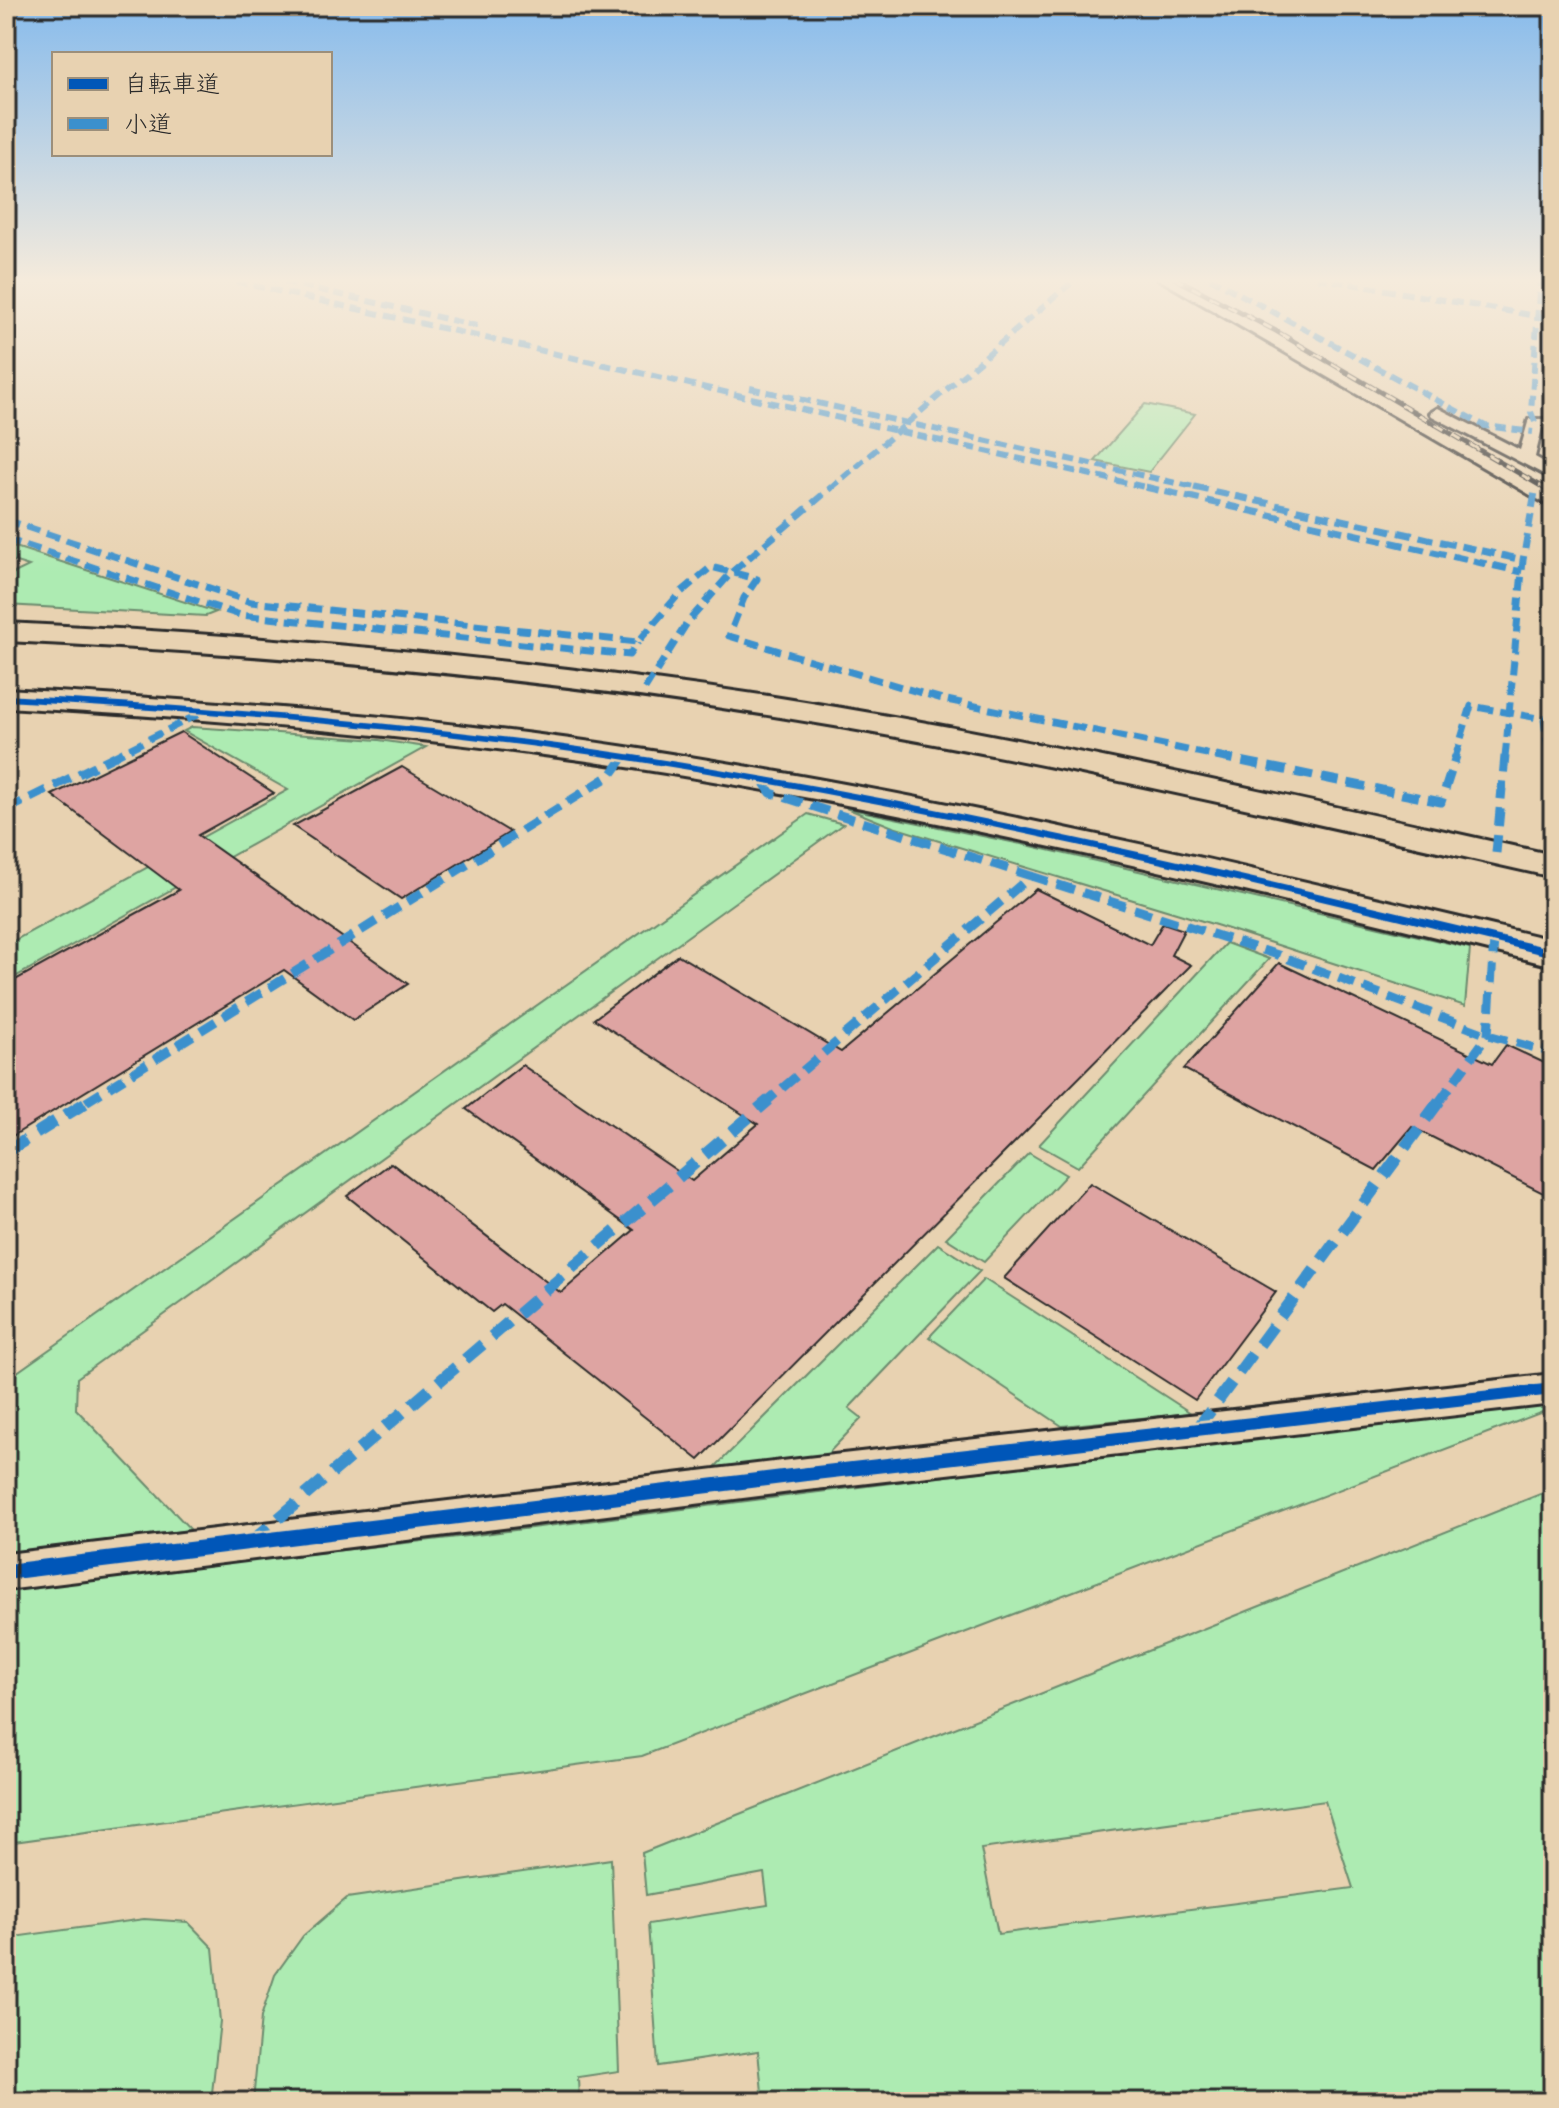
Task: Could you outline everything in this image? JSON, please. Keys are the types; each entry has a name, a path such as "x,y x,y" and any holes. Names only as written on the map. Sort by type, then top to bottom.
{"street":[{"path":"1340,376 1553,503"},
{"path":"1374,376 1553,474"},
{"path":"1526,458 1535,422 1553,424"},
{"path":"6,632 415,661 709,697 881,724 1057,757 1553,866"},
{"path":"6,698 353,725 639,760 810,788 1145,856 1553,953"},
{"path":"6,1572 791,1476 1553,1389"}],"green space":[{"path":"1145,404 1195,414 1149,472 1095,461"},
{"path":"6,544 216,612 206,616 6,605 6,577 29,566 6,559"},
{"path":"192,727 379,740 426,747 6,982 6,945 288,790 184,731"},
{"path":"846,808 1031,846 1470,948 1465,1006 1219,926 893,827"},
{"path":"808,814 843,824 77,1378 76,1409 191,1530 6,1553 6,1380"},
{"path":"1226,943 1269,959 1078,1167 1039,1145"},
{"path":"1029,1153 1066,1175 984,1262 946,1238"},
{"path":"938,1244 980,1271 849,1408 862,1418 819,1463 711,1471"},
{"path":"984,1279 1191,1413 1062,1426 929,1337"},
{"path":"1553,1400 1553,1408 642,1756 6,1843 6,1588 476,1535"},
{"path":"1553,1489 1553,2102 695,2102 762,2092 758,2051 658,2066 648,1924 768,1905 764,1873 646,1895 642,1853","holes":["1325,1801 1353,1888 998,1934 981,1849"]},
{"path":"611,1859 619,2071 578,2077 579,2102 253,2102 261,2017 275,1975 303,1936 347,1898"},
{"path":"144,1919 188,1922 213,1948 220,2021 211,2102 6,2102 6,1938"}],"building":[{"path":"181,732 274,793 198,835 408,984 353,1020 284,970 6,1140 6,985 179,890 52,795"},
{"path":"402,767 510,832 401,899 293,826"},
{"path":"1036,889 1150,945 1163,923 1184,930 1171,955 1191,965 699,1460 502,1304 492,1312 347,1196 391,1163 561,1293 634,1230 466,1109 522,1065 692,1181 758,1124 594,1019 678,955 841,1052"},
{"path":"1279,963 1492,1064 1506,1045 1553,1067 1553,1198 1412,1127 1376,1170 1184,1069"},
{"path":"1090,1183 1276,1292 1195,1400 1004,1278"}],"railway":[{"path":"1354,376 1546,489"},
{"path":"1543,487 1553,493"}],"marked path":[{"path":"656,376 1522,572"},
{"path":"645,689 687,623 732,572 962,376"},
{"path":"1393,376 1485,426 1533,432"},
{"path":"1533,376 1531,412 1535,422"},
{"path":"750,388 1523,560"},
{"path":"1496,853 1523,560 1535,492"},
{"path":"6,520 251,602 638,642 679,594 711,567 757,579 744,598 729,636 942,699 1441,802 1471,706 1544,719 1553,784"},
{"path":"6,539 240,615 629,655 638,642"},
{"path":"6,810 203,712"},
{"path":"6,1152 611,775 624,757"},
{"path":"252,1541 1031,876 771,793 764,783"},
{"path":"1031,876 1278,955 1488,1035 1553,1053"},
{"path":"1197,1429 1488,1035 1494,939"}],"cycle path":[{"path":"6,698 239,713 395,728 550,746 744,776 1092,845 1553,953"},
{"path":"6,1572 807,1474 1553,1389"}]}
